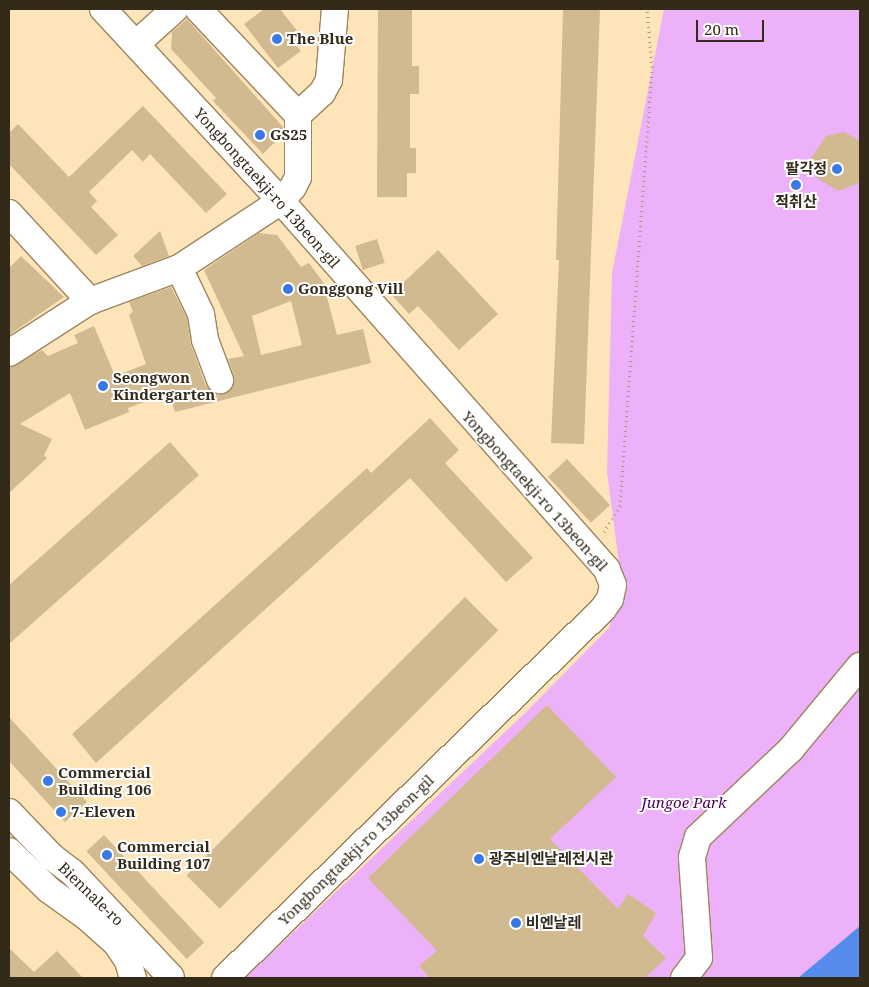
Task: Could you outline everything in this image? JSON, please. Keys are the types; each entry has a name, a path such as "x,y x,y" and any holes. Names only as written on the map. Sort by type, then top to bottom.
{"street":[{"name":"Yongbongtaekji-ro 13beon-gil","path":"103,9 281,201 608,570 613,585 610,599 603,610 225,978"},
{"path":"136,44 175,9"},
{"path":"9,353 90,301 179,268 281,201 298,177 298,115 198,9"},
{"path":"298,115 322,94 329,80 336,9"},
{"path":"9,213 90,301"},
{"path":"179,268 199,306 206,340 220,380"},
{"path":"684,978 699,958 692,857 698,837 791,749 860,666"},
{"name":"Biennale-ro","path":"9,812 52,857 72,872 166,978"},
{"path":"9,836 40,868"},
{"name":"Biennale-ro","path":"9,850 48,890 116,943 128,961 133,978"},
{"path":"9,866 38,898 75,920 109,958 115,978"}],"path":[{"path":"600,540 620,506 652,67 647,9"}],"green space":[{"name":"Jungoe Park","path":"664,9 860,9 860,978 245,978 526,712 609,628 621,578 607,472 612,273"}],"water":[{"path":"860,926 860,978 798,978"}],"building":[{"name":"The Blue","path":"264,9 280,9 302,37 294,42 301,51 278,68 244,24"},
{"path":"378,9 412,9 412,66 419,66 419,94 410,94 410,148 416,148 416,173 407,173 407,197 377,197"},
{"path":"563,9 600,9 584,444 551,443 559,260 556,260"},
{"path":"187,19 283,127 283,134 263,154 213,101 216,98 171,49 172,32"},
{"path":"143,106 227,194 206,213 150,154 143,162 132,150 89,192 97,201 91,207 118,235 96,255 9,164 9,133 18,124 69,177"},
{"name":"팔각정","path":"844,132 860,141 860,180 857,184 838,191 817,178 810,160 826,136"},
{"path":"160,231 169,256 142,266 133,256"},
{"path":"259,233 277,235 301,267 309,263 323,282 337,335 363,329 371,363 175,412 169,393 128,408 129,412 85,430 70,393 20,424 52,439 44,455 47,458 9,493 9,368 42,350 48,356 78,343 74,335 94,326 115,376 146,364 129,315 133,312 129,302 171,287 187,318 191,345 206,386 218,395 231,390 234,375 228,359 244,356 204,270","holes":["291,301 302,345 261,355 252,316"]},
{"path":"377,239 385,263 363,270 355,246"},
{"path":"438,250 498,314 459,350 418,306 409,314 391,294"},
{"path":"21,256 64,297 9,335 9,268"},
{"path":"430,418 459,450 445,463 533,558 506,582 410,478 96,763 72,734 367,468 371,473"},
{"path":"170,442 199,475 9,644 9,585"},
{"path":"567,459 610,505 591,523 548,477"},
{"path":"465,597 498,630 220,909 186,876"},
{"name":"광주비엔날레전시관","path":"547,705 616,777 550,839 618,909 628,894 656,913 643,936 666,958 645,978 430,978 419,966 437,951 368,878"},
{"name":"Commercial Building 106","path":"9,717 87,802 65,822 9,761"},
{"path":"104,835 204,943 187,959 86,851"},
{"path":"9,948 34,972 57,951 83,978 9,978"}],"place":[{"name":"The Blue","path":"277,39"},
{"name":"GS25","path":"260,135"},
{"name":"팔각정","path":"837,169"},
{"name":"적취산","path":"796,185"},
{"name":"Gonggong Vill","path":"288,289"},
{"name":"Seongwon Kindergarten","path":"103,386"},
{"name":"Commercial Building 106","path":"48,781"},
{"name":"7-Eleven","path":"61,812"},
{"name":"Commercial Building 107","path":"107,855"},
{"name":"광주비엔날레전시관","path":"479,859"},
{"name":"비엔날레","path":"516,923"}]}
